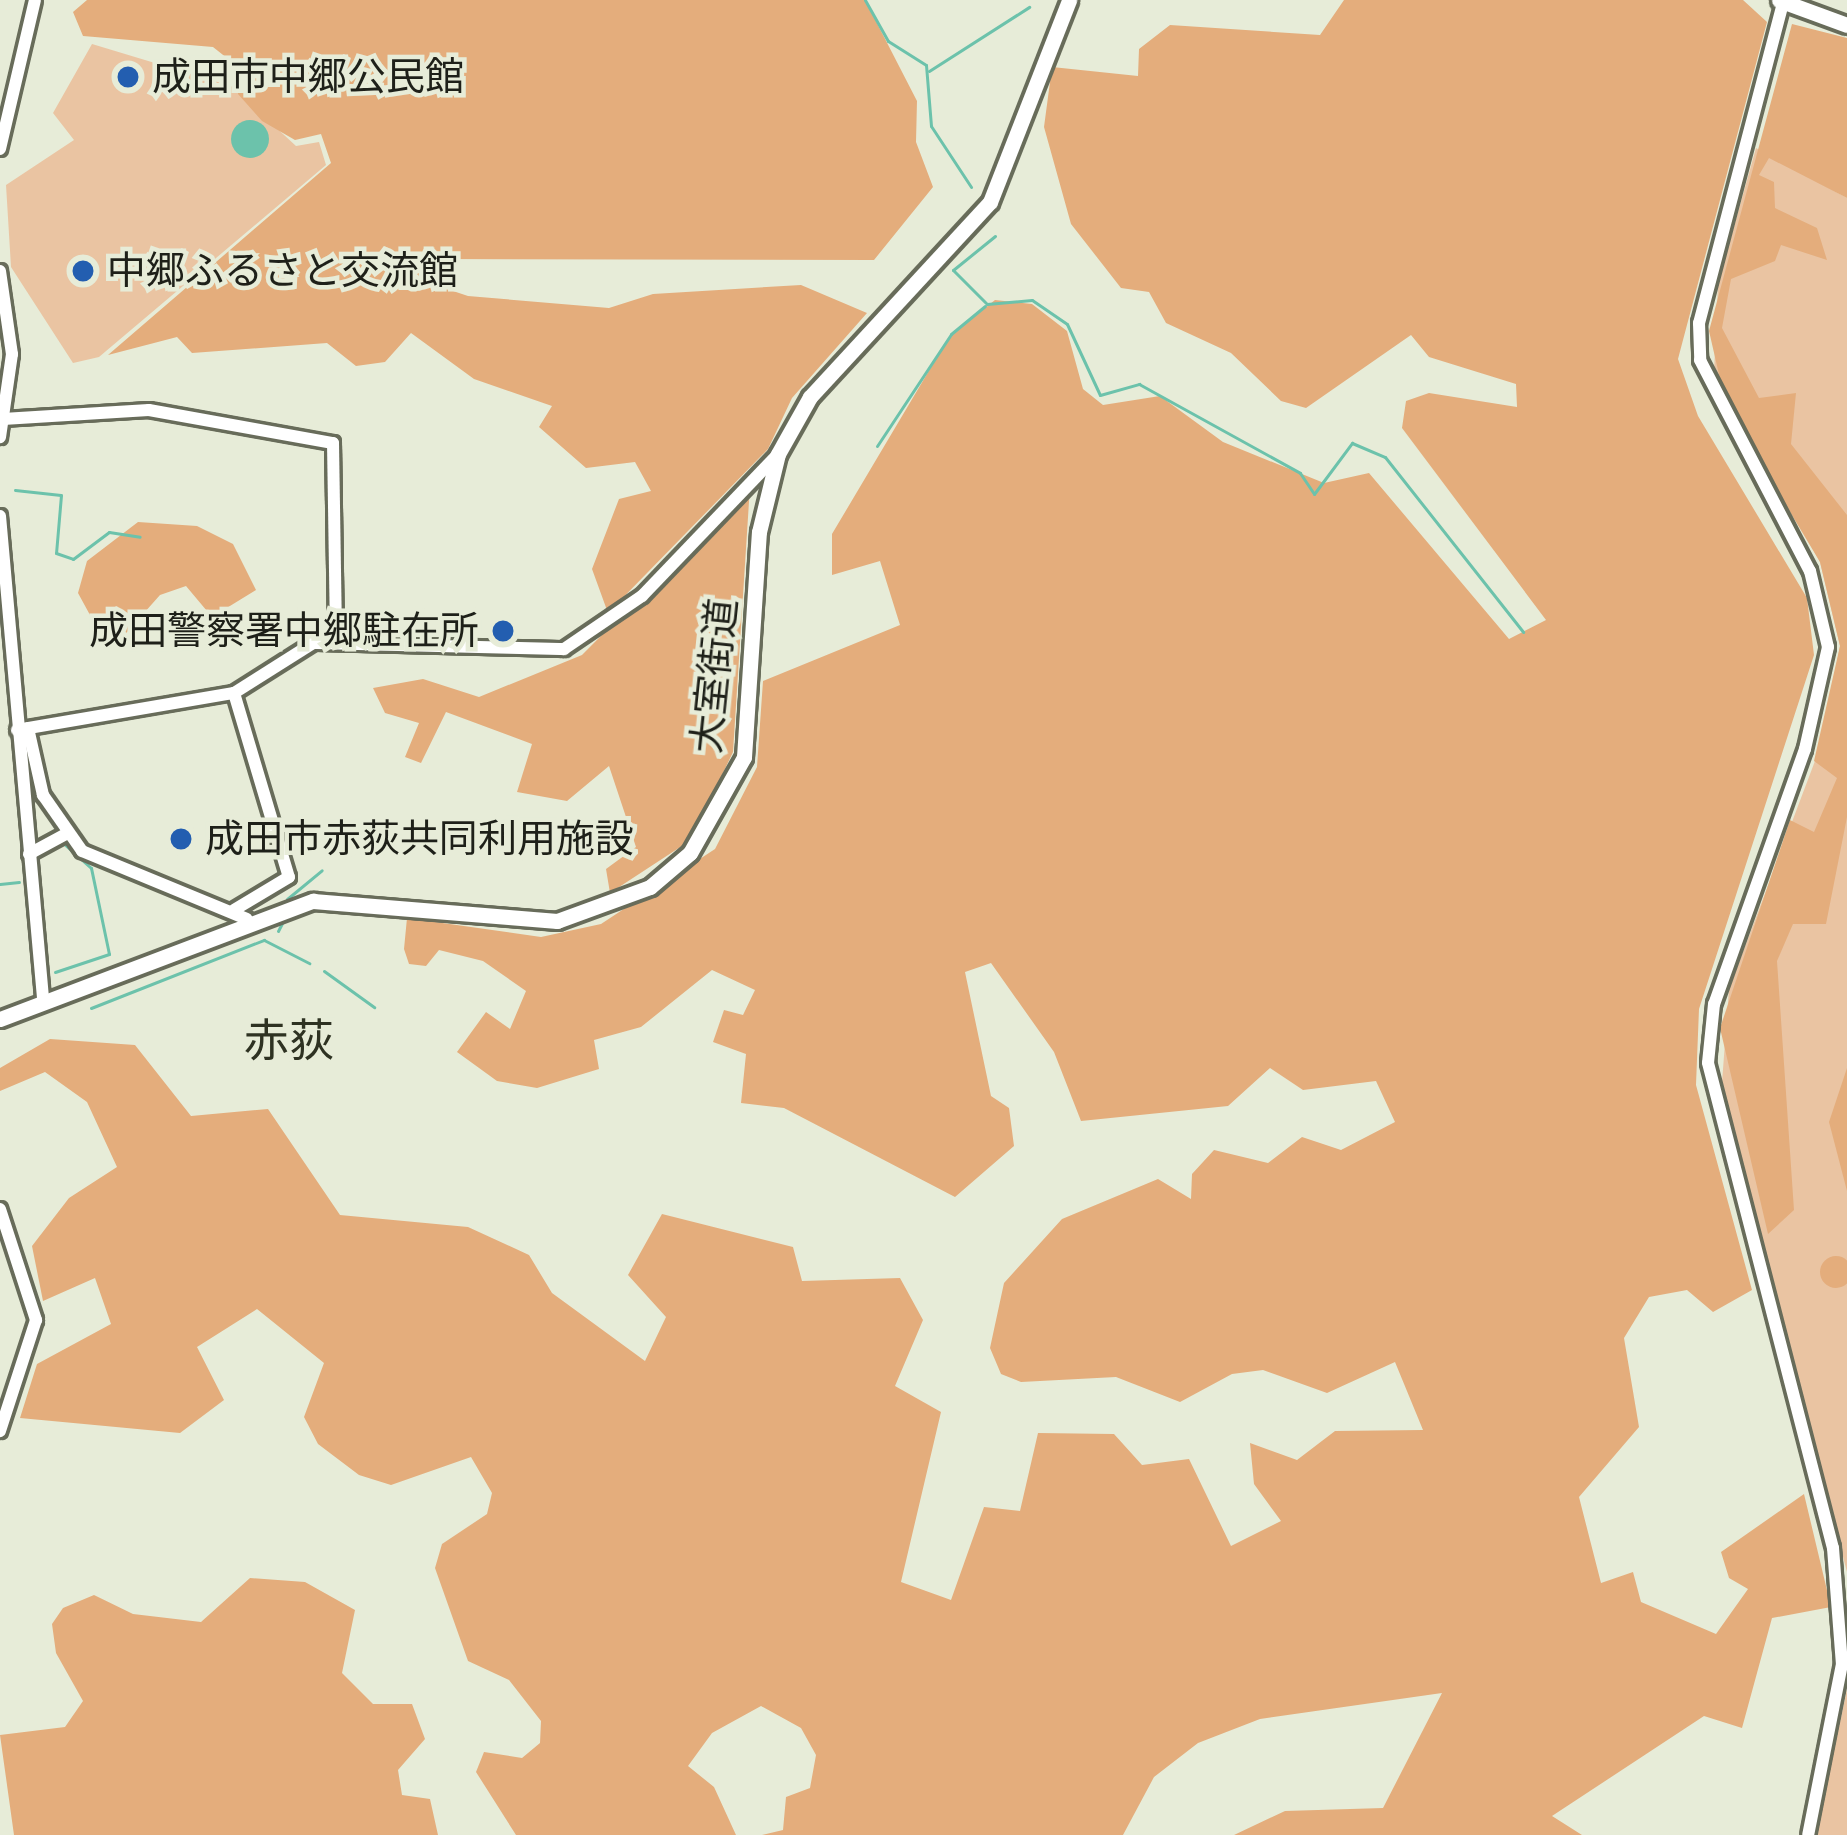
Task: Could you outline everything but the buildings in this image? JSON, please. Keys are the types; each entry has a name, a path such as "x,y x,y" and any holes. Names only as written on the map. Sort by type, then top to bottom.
{"main road":[{"name":"大室街道","path":"0,1019 241,914 313,901 557,921 650,887 689,853 744,757 759,532 778,454 810,397 990,202 1069,0"},
{"path":"1781,1 1847,25"}],"street":[{"path":"0,149 34,0"},
{"path":"1781,1 1699,322 1700,360 1810,572 1828,647 1805,749 1714,1004 1708,1063 1833,1548 1842,1664 1808,1835"},
{"path":"0,271 12,354 0,437"},
{"path":"3,419 149,410 333,443 336,642"},
{"path":"22,729 234,693 287,654 336,642 564,649 642,596 778,454"},
{"path":"0,516 43,1000"},
{"path":"22,729 43,795 66,833 116,873 241,914 289,877 234,693"},
{"path":"29,854 66,833"},
{"path":"0,1209 36,1320 0,1431"}],"shaded area":[{"path":"87,0 865,0 917,101 916,142 933,187 874,260 437,259 438,286 468,296 609,308 653,294 801,285 867,313 792,398 768,449 608,613 592,569 619,499 651,491 635,462 586,468 539,427 552,406 474,379 411,333 385,362 356,366 327,343 192,353 177,337 108,355 331,163 321,134 295,140 262,121 238,94 237,66 213,47 83,36 73,12"},
{"path":"1344,0 1743,0 1767,22 1678,359 1698,416 1807,598 1814,655 1699,1009 1696,1085 1752,1290 1713,1312 1687,1290 1649,1297 1624,1338 1639,1427 1579,1497 1601,1583 1633,1572 1641,1602 1716,1634 1748,1589 1729,1578 1721,1552 1804,1494 1831,1607 1772,1618 1742,1728 1704,1716 1552,1816 1582,1835 1234,1835 1285,1811 1383,1808 1442,1693 1260,1719 1198,1743 1154,1777 1123,1835 762,1835 783,1830 786,1797 810,1788 816,1755 801,1728 761,1706 712,1733 688,1766 714,1787 736,1835 516,1835 476,1772 484,1752 522,1758 540,1743 541,1721 509,1680 468,1661 435,1568 442,1544 487,1514 492,1493 471,1457 391,1485 359,1475 318,1444 304,1417 324,1363 257,1309 197,1347 224,1400 180,1433 20,1418 37,1364 111,1324 95,1278 43,1301 32,1246 69,1198 117,1167 87,1102 45,1072 0,1091 0,1068 50,1039 135,1045 191,1116 268,1109 340,1215 468,1227 529,1255 552,1293 645,1361 666,1317 628,1275 662,1214 793,1247 802,1281 900,1278 923,1320 895,1386 941,1412 901,1582 951,1600 984,1507 1020,1511 1038,1433 1114,1434 1142,1465 1189,1459 1231,1546 1281,1521 1254,1484 1250,1443 1297,1460 1335,1431 1423,1430 1395,1362 1327,1393 1263,1370 1232,1374 1180,1402 1116,1377 1021,1382 1001,1374 990,1348 1004,1283 1062,1219 1158,1179 1191,1199 1192,1174 1214,1150 1268,1163 1302,1137 1341,1150 1395,1122 1376,1081 1303,1090 1270,1068 1228,1106 1081,1121 1054,1052 991,963 965,972 991,1096 1009,1108 1014,1146 955,1197 784,1108 741,1103 746,1054 713,1042 724,1010 743,1015 755,990 712,970 641,1027 594,1040 599,1069 537,1088 497,1081 457,1052 486,1012 510,1029 526,991 483,961 439,950 426,966 409,964 404,949 407,918 541,937 601,924 715,849 757,767 763,681 900,625 880,561 832,575 832,534 949,337 995,300 1032,304 1067,331 1083,389 1103,405 1160,396 1223,442 1324,483 1369,473 1509,639 1546,620 1402,428 1406,401 1429,393 1517,407 1516,384 1429,357 1411,335 1306,408 1281,401 1231,353 1166,323 1149,292 1121,288 1071,224 1044,127 1052,67 1138,76 1139,49 1170,25 1320,35"},
{"path":"1792,24 1847,38 1847,198 1769,158 1759,175 1774,182 1775,208 1817,228 1827,260 1781,245 1775,261 1731,279 1722,328 1759,398 1796,393 1791,444 1847,515 1847,817 1826,924 1793,924 1777,961 1794,1210 1768,1234 1720,1028 1790,820 1814,832 1837,778 1814,761 1840,646 1820,562 1726,405 1709,331"},
{"path":"92,44 231,86 296,146 319,142 326,165 99,357 73,363 11,267 6,185 74,140 53,113"},
{"path":"1756,148 1847,198 1847,1572 1721,1096 1729,989 1821,745 1840,646 1820,562 1714,372 1718,284"},
{"path":"750,486 733,752 691,840 610,893 606,869 636,847 609,766 567,801 517,792 532,744 446,712 421,763 405,757 419,723 385,713 373,688 423,679 479,697 582,655"},
{"path":"138,522 197,526 233,544 256,590 212,617 186,586 160,595 120,640 96,626 78,593 87,561"},
{"path":"1847,1068 1847,1191 1829,1122"},
{"path":"1836,1256 1848,1260 1852,1272 1848,1284 1836,1288 1824,1284 1820,1272 1824,1260"},
{"path":"250,1578 305,1582 355,1610 342,1673 373,1704 412,1704 425,1739 398,1770 402,1795 430,1799 438,1835 14,1835 0,1735 65,1727 83,1701 56,1653 52,1624 63,1608 94,1595 133,1614 201,1622"},
{"path":"1847,1689 1847,1835 1816,1835"}],"water":[{"path":"250,120 264,125 269,139 264,153 250,158 236,153 231,139 236,125"}],"waterway":[{"path":"865,0 888,41 926,65 931,126 971,187"},
{"path":"929,71 1029,7"},
{"path":"995,236 953,270 987,304 1032,300 1067,324 1100,395 1139,384 1300,473 1314,494 1352,443 1385,457 1523,632"},
{"path":"877,446 951,334 985,306"},
{"path":"15,490 61,495 56,553 73,559 109,532 140,537"},
{"path":"55,972 109,954 91,868 63,843"},
{"path":"287,899 322,870"},
{"path":"0,884 19,882"},
{"path":"278,931 282,923"},
{"path":"91,1008 264,940 309,963"},
{"path":"324,971 374,1007"}],"place":[{"name":"成田市中郷公民館","path":"128,77"},
{"name":"中郷ふるさと交流館","path":"83,271"},
{"name":"成田警察署中郷駐在所","path":"503,631"},
{"name":"成田市赤荻共同利用施設","path":"181,839"}],"district":[{"name":"赤荻","path":"289,1041"}]}
